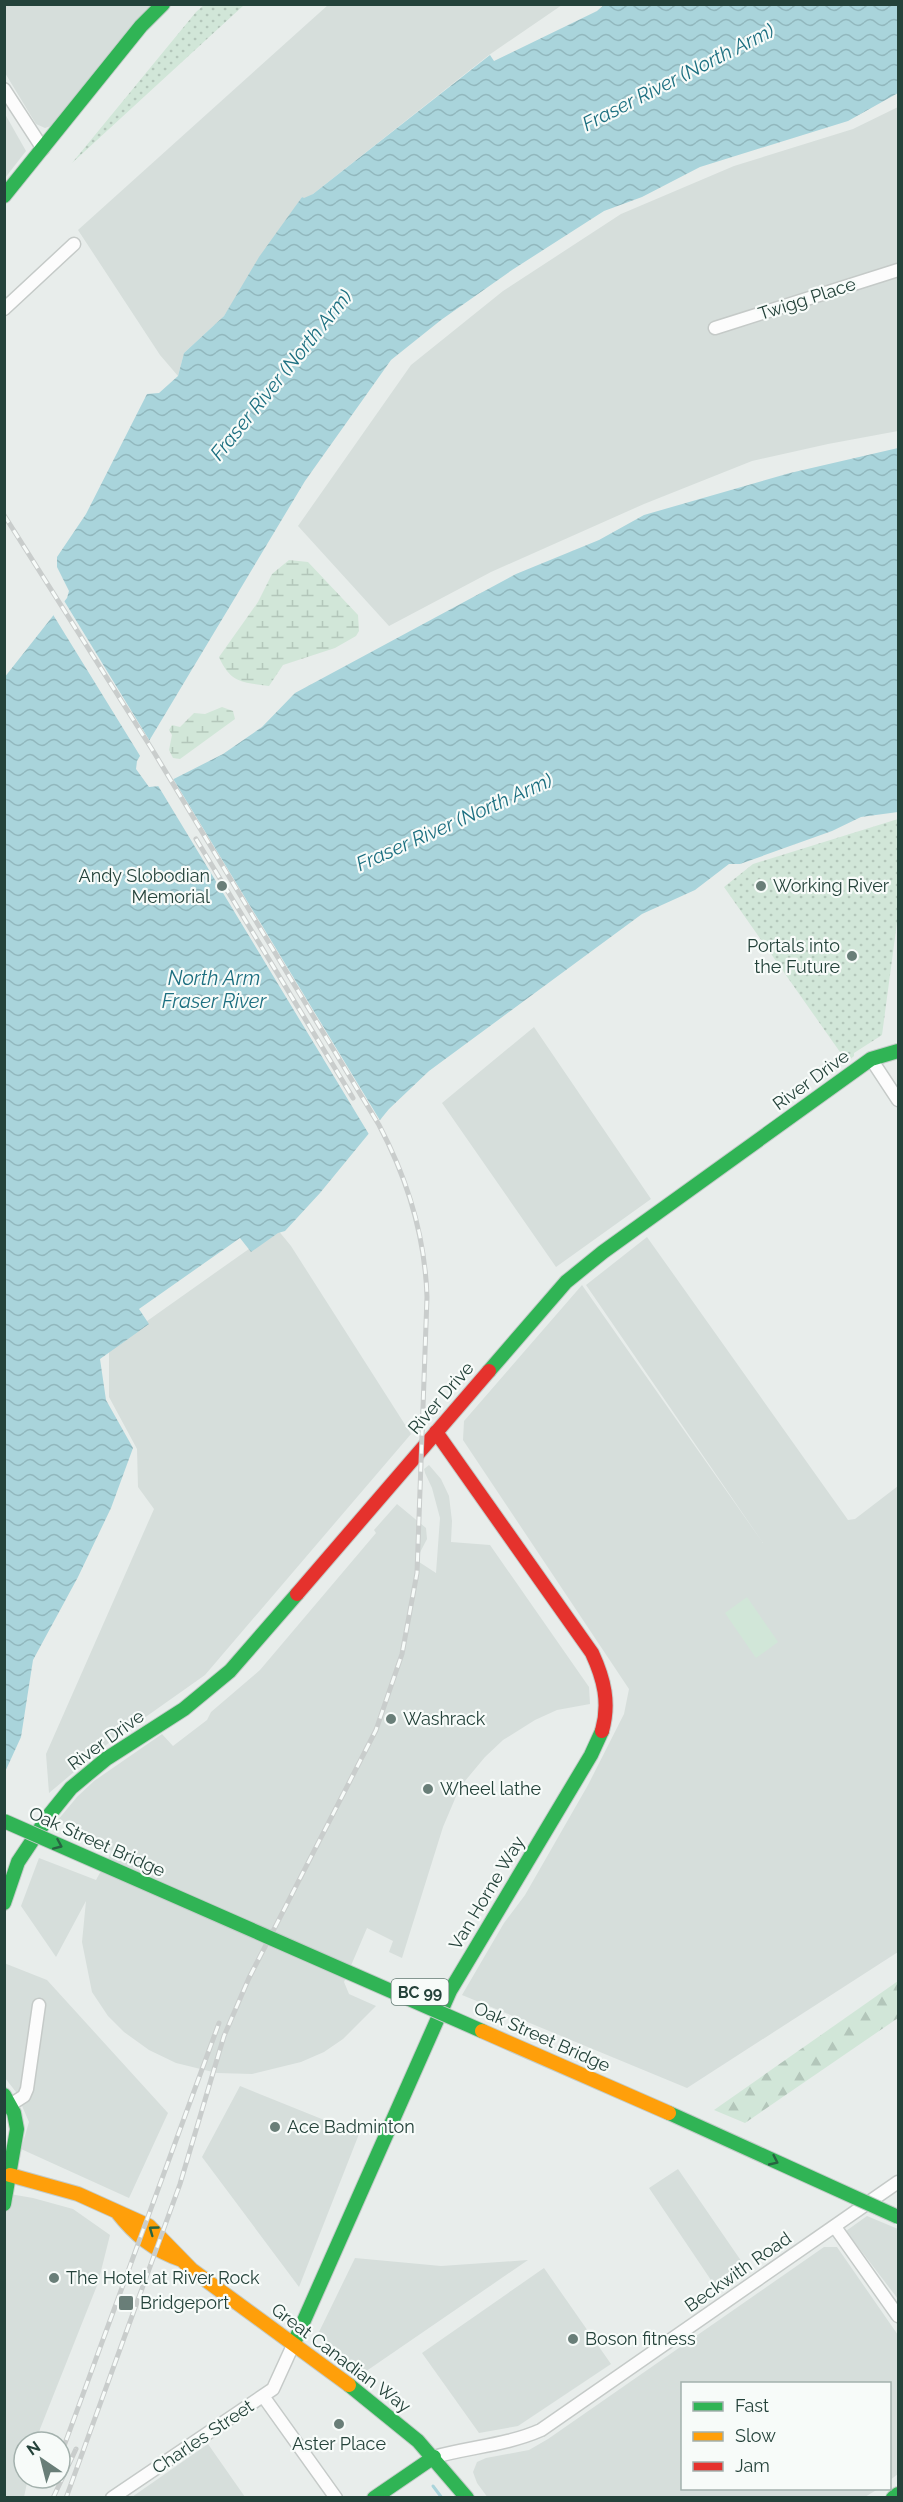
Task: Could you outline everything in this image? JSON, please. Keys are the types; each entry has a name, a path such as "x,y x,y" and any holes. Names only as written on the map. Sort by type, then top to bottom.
{"main road":[{"path":"4,196 141,26 163,4"},
{"name":"River Drive","path":"4,1903 18,1862 50,1814 71,1788 95,1767 184,1709 230,1671 550,1298 583,1267 871,1059 898,1051"},
{"name":"Van Horne Way","path":"294,2343 450,1991 591,1755 602,1732 606,1715 606,1687 591,1653 436,1432"},
{"name":"Oak Street Bridge","path":"4,1809 898,2204"},
{"name":"Oak Street Bridge","path":"4,1821 704,2128 898,2217"},
{"path":"4,2204 17,2129 7,2100"},
{"name":"Great Canadian Way","path":"10,2175 74,2192 142,2222 154,2230 169,2242 182,2260 397,2422 434,2457 467,2498"},
{"name":"Beckwith Road","path":"374,2498 434,2457"},
{"path":"893,2498 898,2494"}],"street":[{"path":"4,89 43,149"},
{"path":"4,309 74,244"},
{"name":"Twigg Place","path":"715,328 898,270"},
{"path":"871,1059 898,1100"},
{"path":"7,2100 24,2096 27,2089 39,2005"},
{"name":"Beckwith Road","path":"434,2457 460,2450 506,2443 541,2430 898,2182"},
{"path":"835,2227 898,2316"},
{"name":"Van Horne Way","path":"263,2396 273,2389 294,2343"},
{"path":"263,2396 336,2498"},
{"name":"Charles Street","path":"112,2498 263,2396"}],"shaded area":[{"path":"5,5 154,5 51,126 45,128 36,124 5,73"},
{"path":"328,5 562,5 489,55 313,194 304,199 302,197 224,316 184,353 178,376 160,355 78,230"},
{"path":"898,107 898,431 752,461 644,504 491,572 389,626 298,526 411,365 503,291 621,214 734,166 853,129"},
{"path":"5,114 26,151 4,178"},
{"path":"534,1027 651,1199 556,1267 442,1103"},
{"path":"277,1229 291,1246 411,1434 205,1675 106,1745 49,1793 46,1754 154,1509 138,1487 137,1449 109,1397 109,1348"},
{"path":"647,1237 848,1520 855,1519 898,1486 898,1952 687,2088 462,1995 504,1923 525,1895 588,1785 624,1714 629,1689 463,1440 464,1421 582,1285 763,1543 586,1285"},
{"path":"429,1465 441,1479 449,1496 452,1521 451,1542 490,1545 589,1687 590,1704 557,1710 535,1720 503,1740 485,1757 460,1787 443,1827 402,1958 389,1952 393,1941 367,1928 344,1982 349,1994 376,2006 343,2039 324,2052 301,2062 252,2074 217,2073 176,2063 149,2050 124,2032 108,2016 92,1992 82,1942 86,1901 56,1957 21,1906 39,1858 96,1880 112,1851 57,1821 94,1781 162,1734 173,1746 207,1720 211,1712 260,1670 376,1533 374,1530 397,1504 426,1528 427,1539 416,1560 436,1573 440,1518 424,1469"},
{"path":"4,1963 47,1980 168,2113 129,2198 21,2149 29,2122 16,2092 5,2078"},
{"path":"240,2086 359,2134 299,2287 202,2157"},
{"path":"678,2169 746,2268 717,2289 649,2188"},
{"path":"4,2193 73,2209 110,2235 98,2283 40,2430 12,2430 12,2490 25,2490 24,2497 5,2497"},
{"path":"867,2216 898,2229 898,2299 846,2231"},
{"path":"824,2247 837,2247 898,2335 898,2474 891,2479 891,2382 681,2382 681,2490 876,2490 865,2497 488,2498 477,2483 473,2472 477,2462 486,2458 529,2450"},
{"path":"355,2258 441,2266 528,2260 362,2374 331,2351 319,2332"},
{"path":"544,2268 611,2364 518,2426 479,2433 422,2353"},
{"path":"208,2444 245,2497 132,2497"}],"green space":[{"path":"205,4 244,5 72,163 196,12"},
{"path":"289,560 308,562 358,615 359,631 356,636 335,648 283,665 269,686 239,680 228,672 219,657 258,602 272,574"},
{"path":"222,707 233,711 235,719 180,759 173,758 169,750 172,735 169,730 172,725 180,727 194,713 205,714"},
{"path":"898,819 898,915 882,1035 854,1053 854,1056 847,1062 724,887 753,864"},
{"path":"747,1597 778,1642 756,1658 725,1613"},
{"path":"898,1981 898,2018 745,2123 714,2110"}],"water":[{"name":"North Arm Fraser River","path":"604,5 898,5 898,93 848,121 700,167 642,197 604,211 512,270 441,320 391,360 305,481 137,761 136,769 149,787 160,786 223,754 262,727 295,693 516,574 599,540 644,515 790,473 898,448 898,812 861,817 832,831 740,864 729,864 695,890 642,914 429,1071 389,1109 320,1193 285,1231 278,1233 251,1252 240,1238 139,1309 149,1324 100,1359 106,1400 133,1448 111,1508 78,1577 33,1660 21,1737 5,1772 4,678 67,598 69,591 57,567 57,557 86,514 147,394 159,393 178,376 184,353 224,316 259,257 302,197 313,194 490,55 494,61 597,11"}],"pier":[{"path":"63,599 151,743 142,759 52,613"},
{"path":"172,777 381,1122 370,1136 157,784"}],"waterway":[{"path":"433,2486 442,2498"}],"railway":[{"path":"4,515 155,754 379,1125 398,1166 413,1208 423,1252 427,1297 417,1573 402,1654 376,1730 249,1978 224,2036 180,2184 66,2498"},
{"path":"196,839 353,1098"},
{"path":"70,2430 219,2023"},
{"path":"53,2498 76,2449"}],"traffic: fast":[{"path":"4,196 141,26 163,4"},
{"path":"489,1371 566,1282 603,1252 871,1059 898,1051"},
{"path":"4,1903 18,1862 50,1814 71,1788 106,1759 184,1709 230,1671 297,1594"},
{"path":"294,2343 450,1991 591,1755 602,1731"},
{"path":"4,1821 482,2031"},
{"path":"4,2095 14,2113 17,2129 4,2204"},
{"path":"669,2113 898,2217"},
{"path":"349,2385 418,2441 467,2498"},
{"path":"374,2498 434,2457"},
{"path":"893,2498 898,2494"}],"traffic: slow":[{"path":"482,2031 669,2113"},
{"path":"10,2175 78,2194 149,2226 192,2270 349,2385"},
{"path":"117,2212 146,2241 182,2260"}],"traffic: jam":[{"path":"297,1594 489,1371"},
{"path":"436,1432 592,1653 605,1691 606,1711 602,1731"}],"place":[{"name":"Andy Slobodian Memorial","path":"222,886"},
{"name":"Working River","path":"761,886"},
{"name":"Portals into the Future","path":"852,956"},
{"name":"Washrack","path":"391,1719"},
{"name":"Wheel lathe","path":"428,1789"},
{"name":"Ace Badminton","path":"275,2127"},
{"name":"The Hotel at River Rock","path":"54,2278"},
{"name":"Bridgeport","path":"126,2303"},
{"name":"Boson fitness","path":"573,2339"},
{"name":"Aster Place","path":"339,2424"}],"water label":[{"name":"Fraser River (North Arm)","path":"678,77"},
{"name":"Fraser River (North Arm)","path":"281,375"},
{"name":"Fraser River (North Arm)","path":"454,822"}]}
